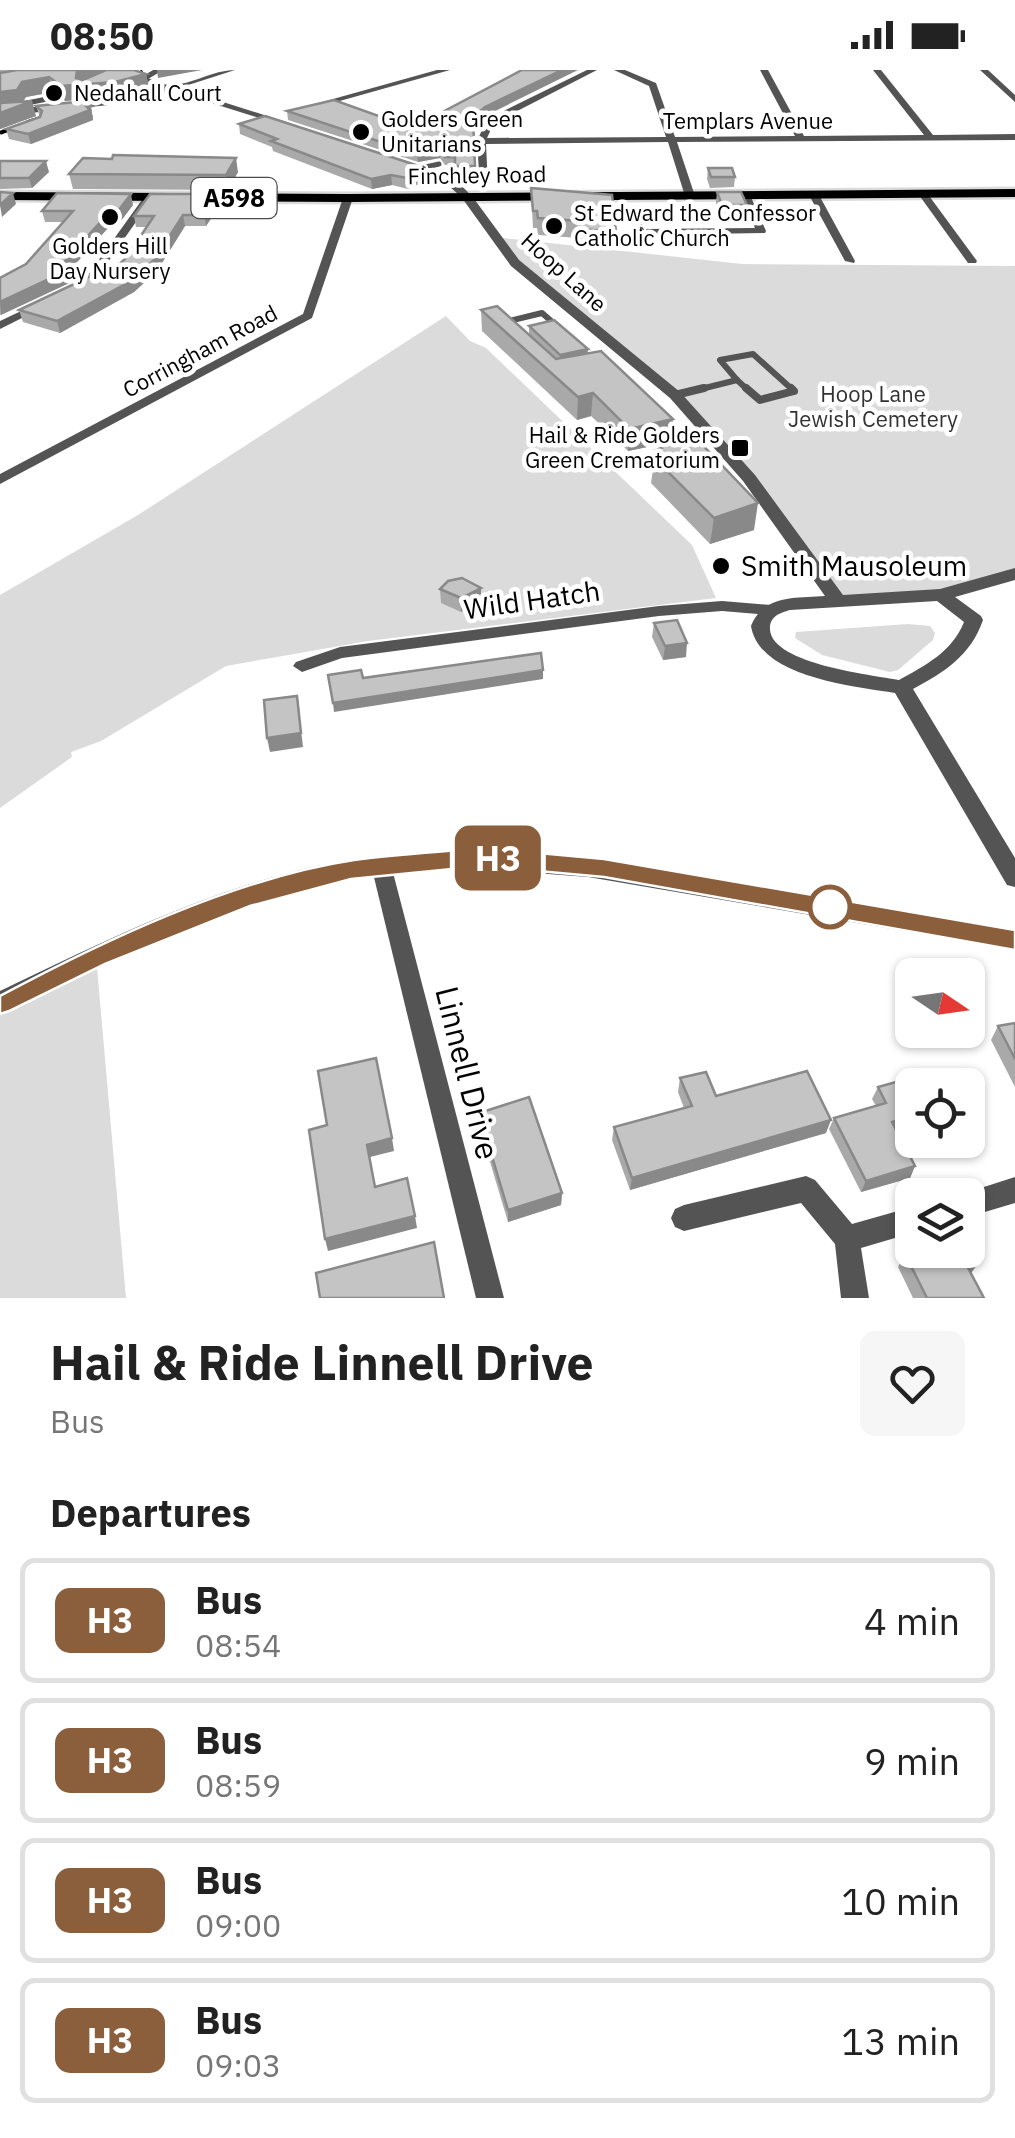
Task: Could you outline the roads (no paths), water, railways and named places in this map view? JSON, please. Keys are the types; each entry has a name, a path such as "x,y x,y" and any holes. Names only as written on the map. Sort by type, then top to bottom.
{"main road":[{"name":"Finchley Road","path":"0,196 468,198 1015,193"}],"street":[{"path":"125,70 304,130"},
{"path":"0,114 120,102 231,70"},
{"path":"269,118 446,70"},
{"path":"483,185 481,141 490,121 592,70"},
{"path":"618,70 653,86 690,196"},
{"path":"764,70 802,138"},
{"path":"877,70 930,137"},
{"path":"984,70 1015,100"},
{"name":"Templars Avenue","path":"481,141 1015,136"},
{"name":"Hoop Lane","path":"387,160 444,178 464,190 515,263 624,360 675,395 749,478 838,602"},
{"path":"924,194 972,262"},
{"path":"814,195 850,262"},
{"path":"636,222 640,232 760,231 746,196"},
{"path":"62,295 92,277 147,198"},
{"name":"Corringham Road","path":"0,480 308,316 348,198"},
{"path":"0,326 47,302"},
{"path":"941,595 974,620 968,641 940,665 902,688 787,661 764,642 760,632 762,620 771,610 790,604 941,595 1015,574"},
{"name":"Wild Hatch","path":"302,666 340,654 659,612 722,606 771,610"},
{"path":"902,688 1015,878"},
{"path":"0,1004 96,956 246,897 322,874 381,864 482,857 604,868 1015,940"},
{"name":"Linnell Drive","path":"381,864 490,1298"},
{"path":"684,1218 806,1189 847,1239 855,1298"},
{"path":"985,1199 1015,1190"},
{"path":"847,1239 895,1225"}],"lane":[{"path":"144,75 158,70"},
{"path":"417,169 439,164"},
{"path":"510,329 502,322 542,313 562,330"},
{"path":"752,354 794,390 760,400 737,380 720,360 752,354"},
{"path":"675,395 737,380"},
{"path":"654,409 698,456"}],"railway":[{"path":"0,133 80,102 142,70"}],"place":[{"name":"Nedahall Court","path":"54,93"},
{"name":"Golders Green Unitarians","path":"361,132"},
{"name":"Golders Hill Day Nursery","path":"110,217"},
{"name":"St Edward the Confessor Catholic Church","path":"554,226"},
{"name":"Hail & Ride Golders Green Crematorium","path":"740,448"},
{"name":"Smith Mausoleum","path":"721,566"}],"park label":[{"name":"Hoop Lane Jewish Cemetery","path":"873,406"}]}
